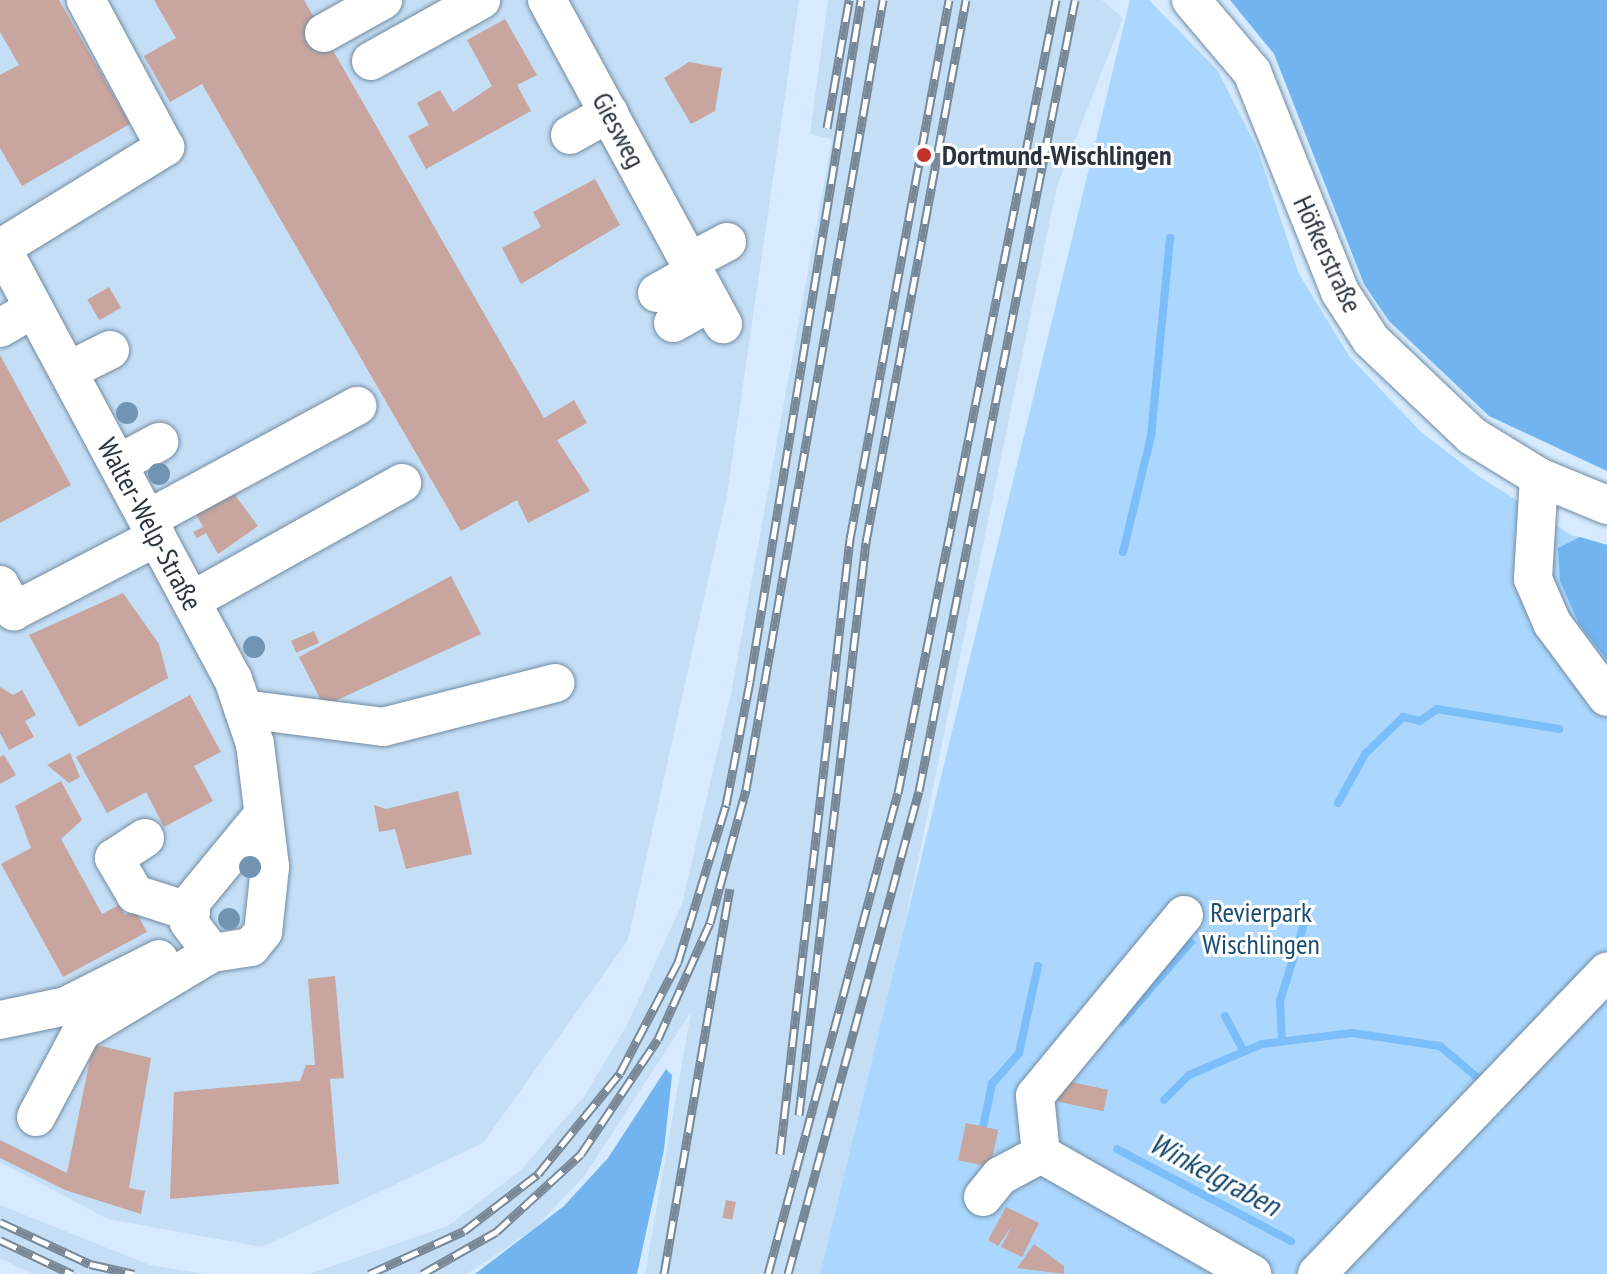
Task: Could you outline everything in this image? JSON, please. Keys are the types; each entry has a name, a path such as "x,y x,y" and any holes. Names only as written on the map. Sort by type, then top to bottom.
{"street":[{"path":"4,259 165,147 86,0"},
{"path":"324,33 383,0"},
{"path":"371,61 481,0"},
{"name":"Giesweg","path":"547,0 704,290"},
{"name":"Höfkerstraße","path":"1191,0 1252,72 1340,292 1371,340 1438,410 1539,477 1607,505"},
{"path":"570,135 609,113"},
{"path":"665,308 704,290 727,242"},
{"name":"Walter-Welp-Straße","path":"4,259 34,308 191,601 243,709 270,867 263,932 214,949"},
{"path":"0,328 34,308"},
{"path":"68,371 110,350"},
{"path":"0,585 14,611 357,406"},
{"path":"118,464 159,442"},
{"path":"1539,477 1533,579 1552,623 1607,697"},
{"path":"191,601 402,483"},
{"path":"243,709 383,727 555,683"},
{"path":"214,949 192,901 263,815"},
{"path":"145,838 114,858 135,894 214,949"},
{"path":"1041,1154 1035,1096 1184,915"},
{"path":"0,1020 66,1006 214,949"},
{"path":"36,1117 82,1031 214,949"},
{"path":"1317,1274 1607,972"},
{"path":"983,1197 1000,1176 1041,1154"},
{"path":"1041,1154 1252,1274"}],"shaded area":[{"path":"0,0 799,0 727,495 628,940 483,1143 262,1247 108,1219 0,1162"},
{"path":"828,0 1102,0 1123,18 1057,186 901,943 820,1274 645,1274 691,1012 585,1175 535,1228 467,1274 309,1274 448,1226 522,1169 585,1095 627,1025 682,904 732,689 832,139 810,134"},
{"path":"1230,0 1607,0 1607,471 1489,416 1389,321 1364,284 1274,54"},
{"path":"1580,537 1607,545 1607,660 1579,624 1560,581 1558,548"},
{"path":"1181,929 1196,942 1122,1027 1107,1014"},
{"path":"666,1069 672,1075 664,1150 637,1274 475,1274 564,1206 608,1158"},
{"path":"0,1205 150,1265 204,1274 33,1274 0,1258"}],"green space":[{"name":"Revierpark Wischlingen","path":"1130,0 1149,0 1218,71 1257,148 1299,274 1349,356 1421,432 1477,475 1571,535 1607,545 1607,1274 820,1274"}],"building":[{"path":"0,0 59,0 130,124 22,186 0,148 0,75 19,65 0,32"},
{"path":"154,0 304,0 544,418 574,400 587,423 557,440 590,491 528,523 517,500 461,531 202,84 170,102 144,56 176,38"},
{"path":"505,19 537,75 517,85 531,111 426,169 408,136 429,125 417,103 440,90 453,112 492,86 467,40"},
{"path":"689,62 722,68 715,111 691,124 664,78"},
{"path":"595,179 620,225 521,284 502,248 541,227 533,212"},
{"path":"109,287 121,308 99,320 87,300"},
{"path":"0,355 71,485 0,523"},
{"path":"234,494 258,526 218,554 206,533 197,538 193,532 203,527 196,514"},
{"path":"451,576 481,634 324,706 299,657"},
{"path":"123,593 159,644 168,678 79,727 29,635"},
{"path":"314,631 319,643 296,653 291,641"},
{"path":"0,687 13,695 22,690 36,715 25,721 34,737 9,750 0,733"},
{"path":"190,695 221,752 194,766 213,801 164,827 146,792 107,813 76,757"},
{"path":"70,753 80,777 69,783 47,765"},
{"path":"4,755 16,775 0,784 0,757"},
{"path":"61,781 82,820 61,839 102,914 119,905 125,915 135,910 147,932 63,977 1,864 31,848 15,806"},
{"path":"458,791 472,854 406,869 395,829 379,832 374,805 386,809"},
{"path":"335,976 344,1078 330,1079 339,1184 170,1199 174,1092 300,1081 306,1065 315,1065 308,979"},
{"path":"93,1044 151,1058 129,1188 145,1191 141,1214 65,1190 0,1158 0,1140 67,1173"},
{"path":"1062,1080 1108,1090 1103,1111 1057,1102"},
{"path":"966,1123 998,1130 990,1167 958,1160"},
{"path":"726,1200 736,1202 732,1220 723,1218"},
{"path":"1006,1207 1039,1223 1022,1257 1001,1247 1012,1226 998,1246 988,1240"},
{"path":"1034,1244 1064,1266 1064,1274 1017,1268"}],"waterway":[{"path":"1123,552 1151,436 1170,238"},
{"path":"1338,803 1365,754 1403,717 1420,721 1437,709 1559,729"},
{"path":"1282,1040 1280,1001 1304,924"},
{"path":"983,1127 992,1084 1019,1053 1038,966"},
{"path":"1225,1016 1244,1051"},
{"path":"1164,1100 1189,1075 1262,1044 1352,1033 1440,1046 1486,1085"},
{"name":"Winkelgraben","path":"1117,1149 1291,1241"}],"railway":[{"path":"827,128 849,0"},
{"path":"369,1274 464,1231 538,1174 620,1073 678,962 726,805 750,681 861,0"},
{"path":"422,1274 496,1232 581,1154 658,1039 710,923 746,790 883,0"},
{"path":"780,1154 850,539 949,0"},
{"path":"799,1115 866,542 966,0"},
{"path":"768,1274 898,793 1056,0"},
{"path":"788,1274 919,791 1075,0"},
{"path":"664,1274 730,889"},
{"path":"0,1222 90,1264 134,1274"},
{"path":"0,1240 72,1274"}],"place":[{"name":"Dortmund-Wischlingen","path":"924,155"}]}
